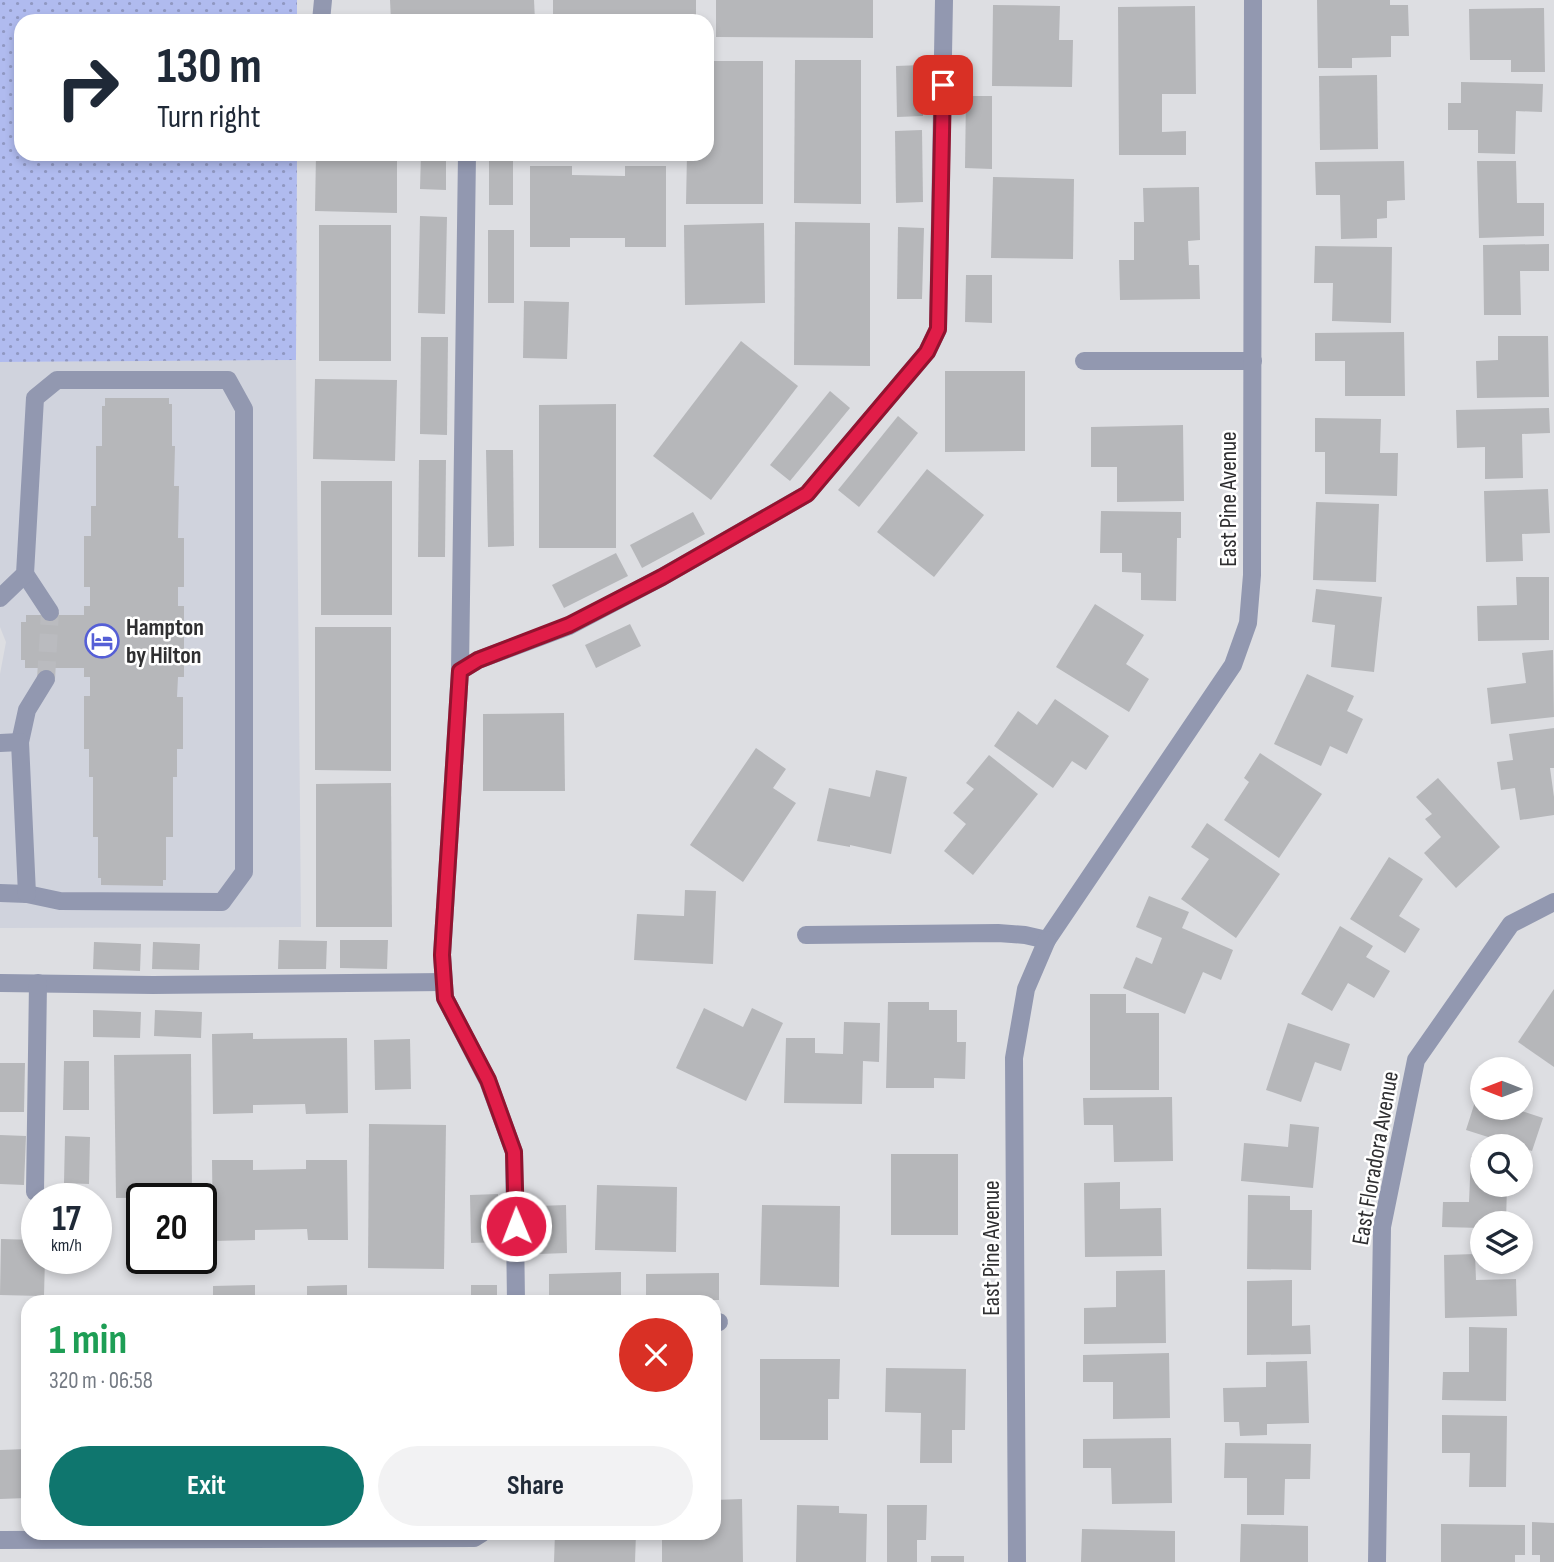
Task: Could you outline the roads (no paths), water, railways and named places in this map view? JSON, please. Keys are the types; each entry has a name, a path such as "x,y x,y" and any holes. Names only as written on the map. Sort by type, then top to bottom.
{"street":[{"path":"460,671 478,660 569,625 662,577 807,494 927,352 938,329 944,0"},
{"name":"East Pine Avenue","path":"1017,1562 1014,1058 1026,989 1047,940 1233,665 1248,623 1252,575 1252,0"},
{"path":"467,161 460,671 442,955 445,998 488,1080 514,1152 516,1295"},
{"path":"1084,361 1253,361"},
{"path":"0,893 27,894 60,901 222,902 244,873 244,409 229,380 57,380 35,398 25,574 50,612"},
{"path":"0,598 25,574"},
{"path":"27,894 20,742 27,710 46,679"},
{"path":"0,743 20,742"},
{"name":"East Floradora Avenue","path":"1377,1562 1382,1227 1416,1060 1511,924 1554,902"},
{"path":"806,935 998,933 1047,940"},
{"path":"0,983 153,985 444,982"},
{"path":"35,1183 38,983"},
{"path":"0,1540 21,1540"}],"tunnel":[{"path":"46,679 50,612"}],"place":[{"name":"Hampton by Hilton","path":"102,641"}]}
